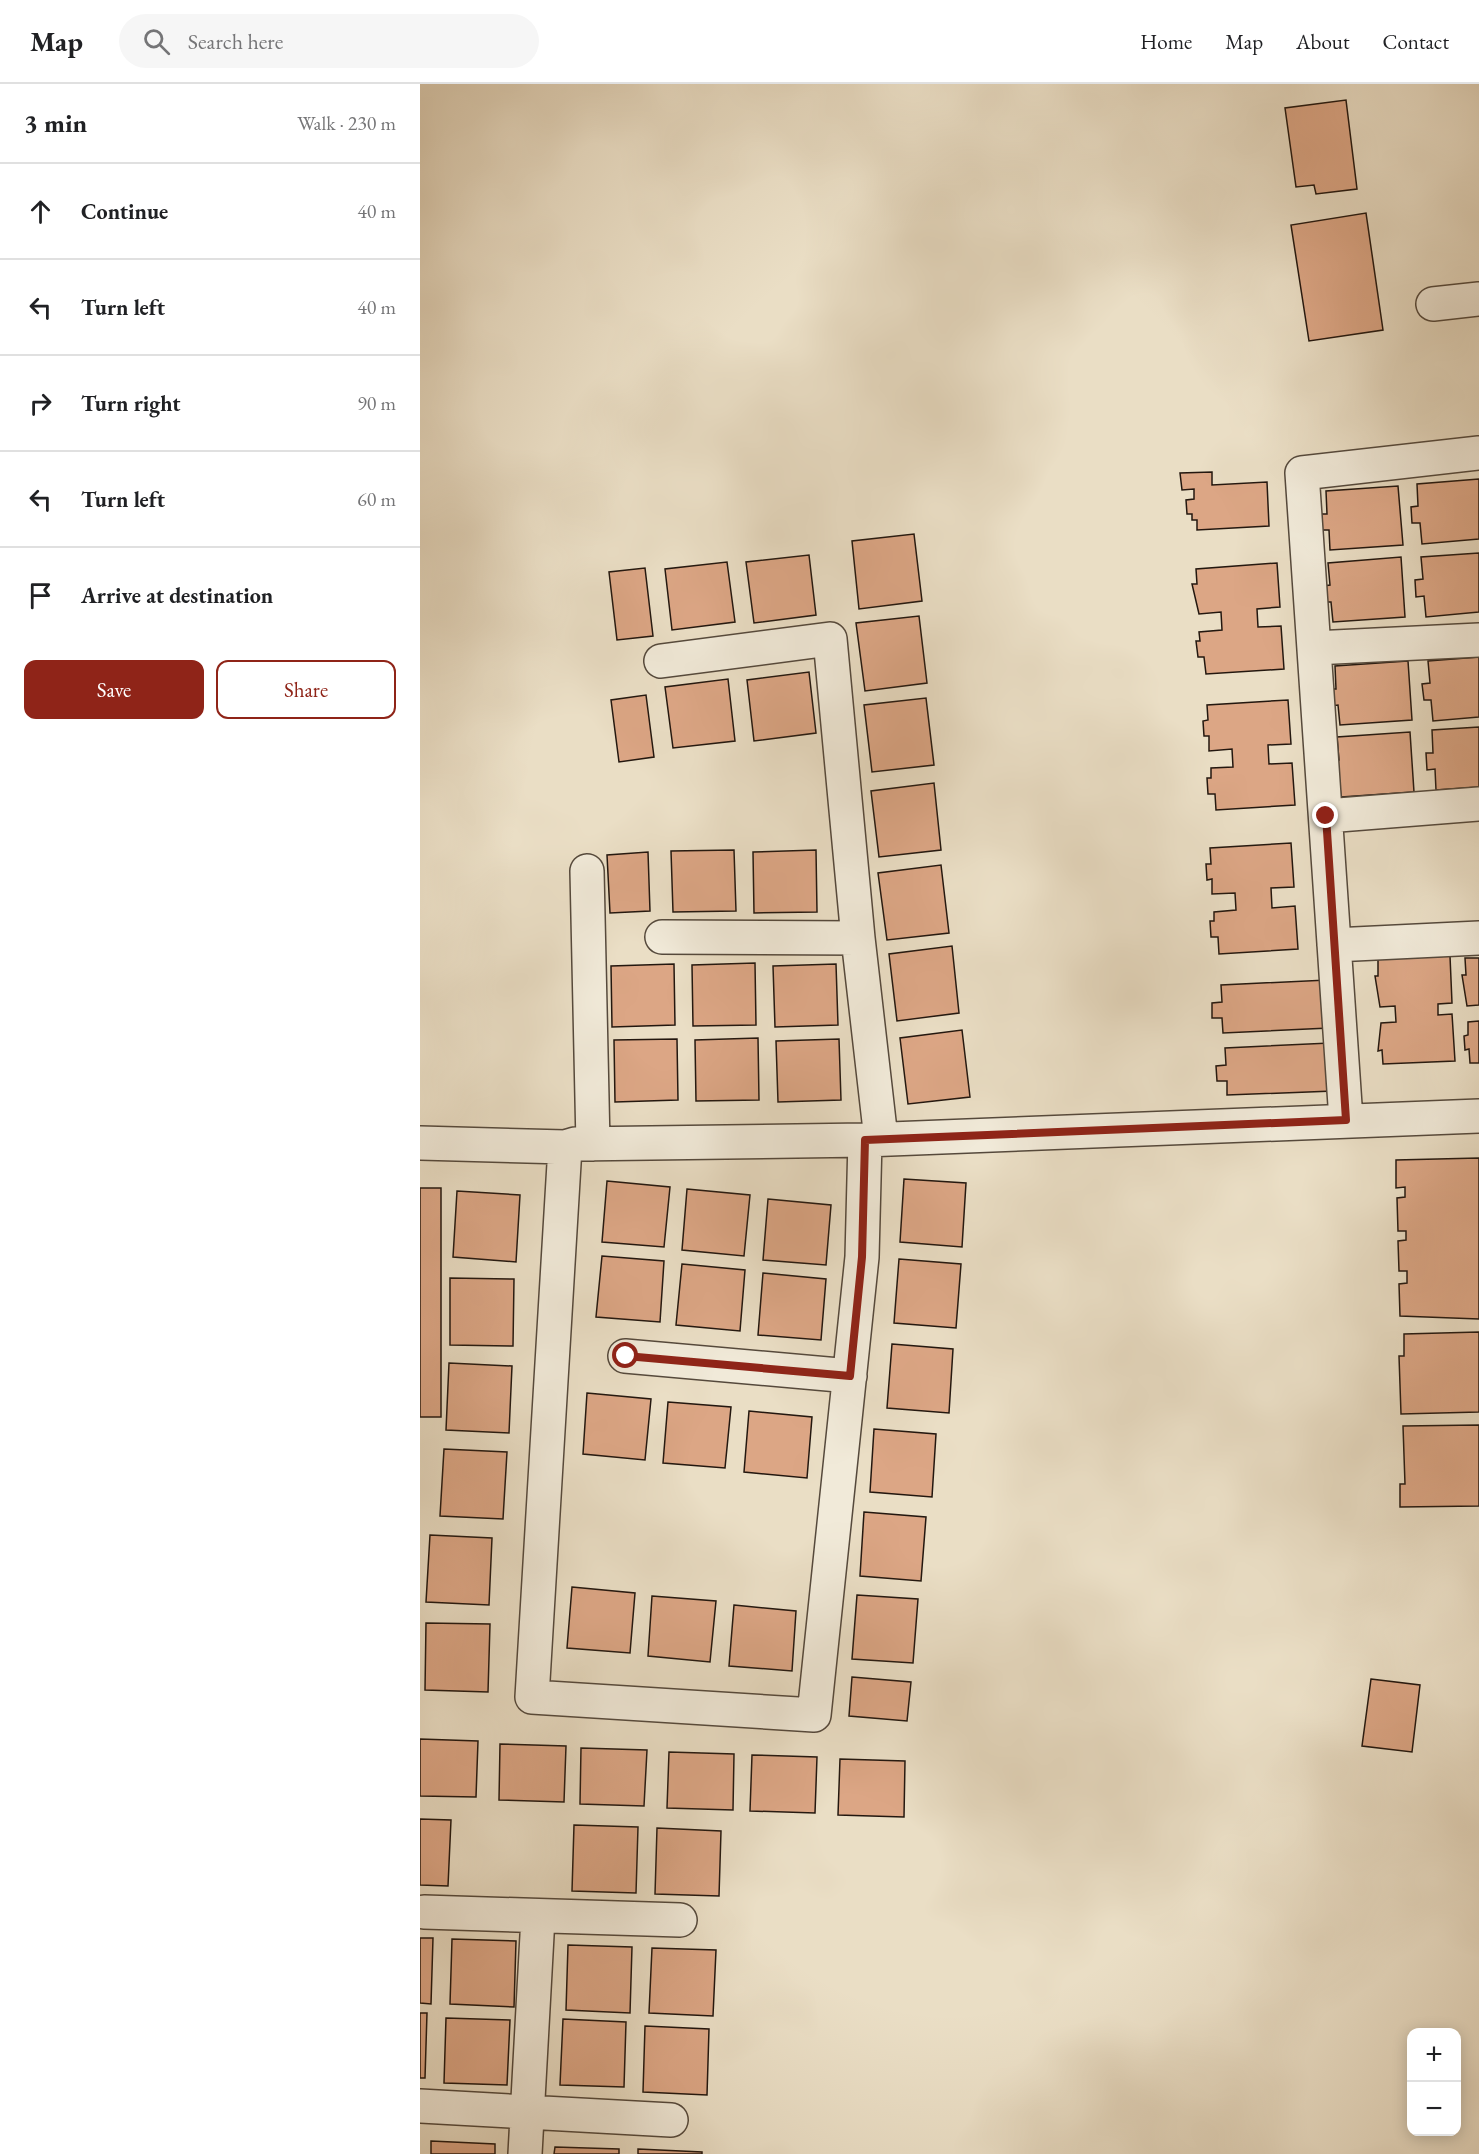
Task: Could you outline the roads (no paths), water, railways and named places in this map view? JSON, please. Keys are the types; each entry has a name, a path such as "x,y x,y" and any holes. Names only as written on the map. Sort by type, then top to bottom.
{"street":[{"path":"1433,304 1479,299"},
{"path":"1346,1120 1302,473 1479,453"},
{"path":"587,871 579,1145 532,1697 814,1715 873,1140 858,938 830,639 662,662"},
{"path":"1314,648 1479,640"},
{"path":"1326,816 1479,804"},
{"path":"662,937 858,938"},
{"path":"1334,945 1479,938"},
{"path":"420,1143 579,1145 873,1140 1479,1116"},
{"path":"626,1356 850,1376"},
{"path":"424,1912 680,1920"},
{"path":"525,2154 538,1917"},
{"path":"420,2106 671,2120"}]}
